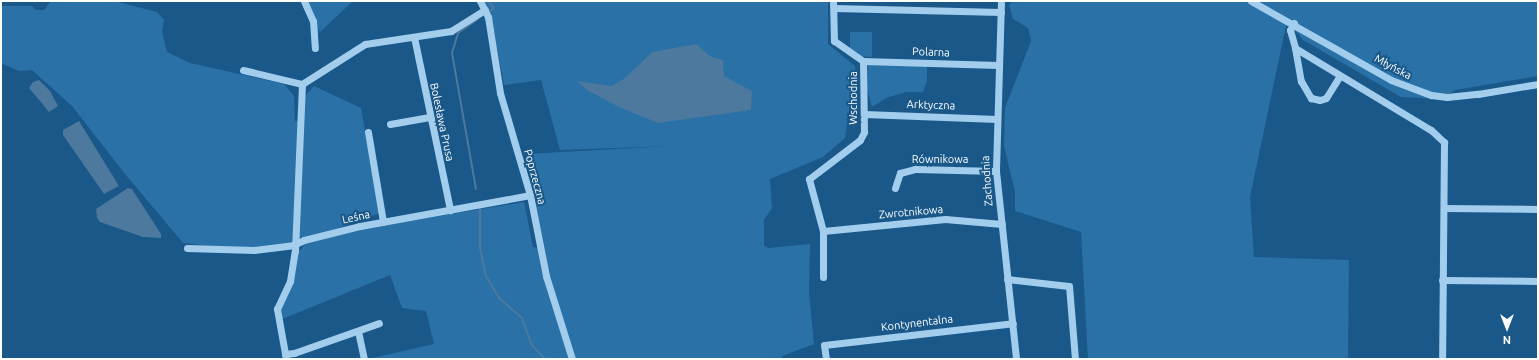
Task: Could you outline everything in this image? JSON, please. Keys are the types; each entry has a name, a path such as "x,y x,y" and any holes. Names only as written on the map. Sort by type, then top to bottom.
{"street":[{"path":"304,1 313,21 315,48"},
{"name":"Poprzeczna","path":"480,1 485,10 500,93 530,195 546,276 572,359"},
{"name":"Zachodnia","path":"1001,1 996,171 1016,359"},
{"name":"Młyńska","path":"1251,1 1294,23 1391,80 1431,95 1447,97 1478,94 1538,84"},
{"path":"833,4 1000,12"},
{"name":"Wschodnia","path":"823,231 809,179 860,140 864,132 863,62 834,41 833,4"},
{"path":"243,70 302,84 365,44 451,31 485,10"},
{"path":"1294,23 1290,30 1301,81 1312,98 1320,100 1326,98 1340,76"},
{"name":"Bolesława Prusa","path":"414,37 429,117 450,210"},
{"path":"1295,48 1431,130 1444,142 1442,359"},
{"name":"Polarna","path":"863,62 998,65"},
{"path":"302,84 295,244 292,276 277,309 285,357 379,323"},
{"name":"Arktyczna","path":"864,114 997,119"},
{"path":"390,124 429,117"},
{"path":"368,132 383,222"},
{"name":"Równikowa","path":"894,188 900,174 915,168 996,171"},
{"name":"Leśna","path":"187,248 254,250 295,244 304,240 383,222 530,195"},
{"path":"1444,208 1538,209"},
{"name":"Zwrotnikowa","path":"823,231 946,219 1002,224"},
{"path":"823,231 823,276"},
{"path":"1008,278 1069,286 1075,359"},
{"path":"1442,280 1538,281"},
{"name":"Kontynentalna","path":"826,359 824,345 1013,323"},
{"path":"358,331 364,359"}],"shaded area":[{"path":"51,1 114,1 157,12 164,20 162,31 167,52 190,63 284,84 294,96 295,121 301,122 305,96 314,86 361,108 380,213 293,245 240,250 183,243 125,174 72,106 32,70 19,71 1,63 1,6 32,6 36,10 44,10"},
{"path":"305,1 353,1 319,33 322,23 318,33"},
{"path":"484,1 828,1 828,44 855,66 858,96 850,102 845,138 823,157 770,179 772,208 764,220 764,245 768,248 810,244 809,292 814,344 782,356 782,359 368,359 434,344 426,311 402,308 390,275 280,320 281,307 299,252 304,245 361,229 524,202 533,247 542,248 526,154 669,146 560,150 541,80 504,85 491,15"},
{"path":"1013,1 1538,1 1538,76 1455,90 1441,99 1401,97 1303,40 1287,21 1250,197 1254,257 1349,260 1348,359 1088,359 1081,232 1015,211 1015,192 1004,146 1005,108 1031,41 1028,28 1013,19 1009,5"},
{"path":"850,32 872,32 872,57 857,56 850,51"},
{"path":"696,44 710,56 723,60 724,76 752,91 751,110 658,123 619,107 587,90 577,81 612,86 625,78 652,52"},
{"path":"868,64 927,66 927,80 923,92 906,92 886,98 872,107 867,89"},
{"path":"39,80 50,91 58,106 49,112 29,88 33,82"},
{"path":"79,121 119,186 104,194 63,135 63,130"},
{"path":"128,188 132,189 161,234 161,238 143,237 100,222 97,218 96,209"}],"waterway":[{"path":"488,1 494,8 490,11"},
{"path":"476,189 452,53 458,33 478,19"},
{"path":"480,209 480,248 486,276 499,298 522,318 532,345 545,359"}]}
